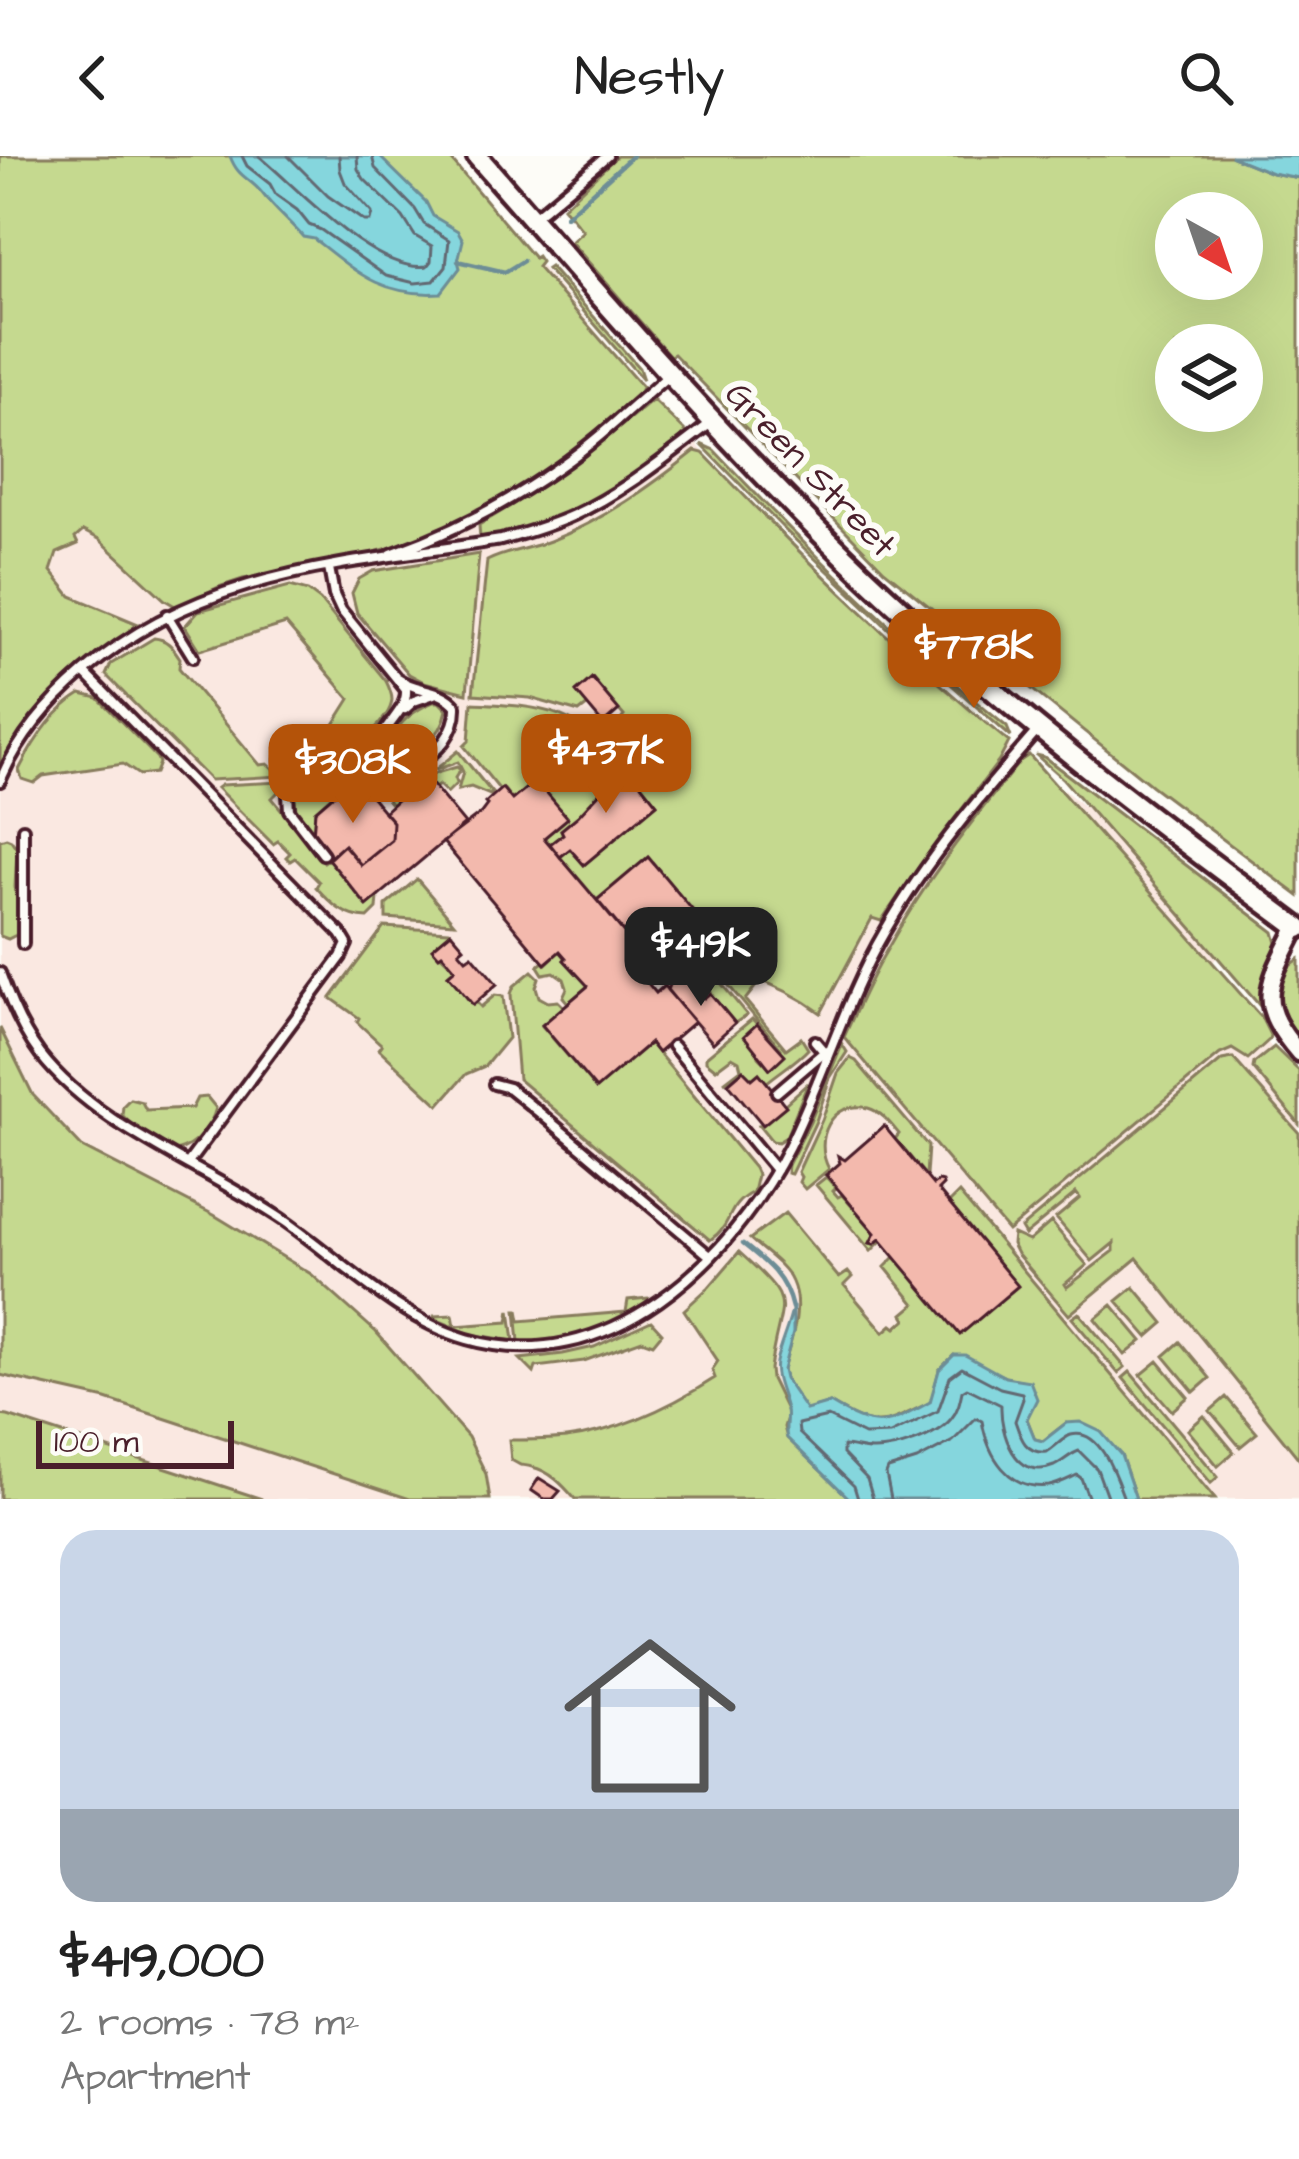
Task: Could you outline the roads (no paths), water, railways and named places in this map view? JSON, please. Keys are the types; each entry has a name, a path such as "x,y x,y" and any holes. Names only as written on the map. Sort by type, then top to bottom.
{"street":[{"name":"Green Street","path":"477,156 714,421 869,580 1038,730 1298,928"},
{"path":"1298,928 1268,996 1274,1019 1299,1053"}],"lane":[{"path":"532,219 607,156"},
{"path":"373,561 454,528 535,483 671,373"},
{"path":"0,781 38,716 84,672 167,615 237,587 501,540 559,522 616,493 714,421"},
{"path":"329,568 341,610 398,679 407,697 400,713 367,753 348,759"},
{"path":"167,615 193,657"},
{"path":"84,672 347,944 188,1162"},
{"path":"323,854 289,810 284,761 394,763 414,762 428,755 451,731 456,706 450,698 398,679"},
{"path":"400,713 423,697 441,694"},
{"path":"0,974 23,1029 42,1056 107,1116 276,1215 418,1318 483,1343 552,1346 602,1333 654,1305 710,1256 751,1208 794,1136 826,1054 893,917 944,842 1038,730"},
{"path":"379,740 381,754 394,763"},
{"path":"313,744 328,761"},
{"path":"22,829 23,944"},
{"path":"815,1041 826,1054"},
{"path":"673,1046 776,1170"},
{"path":"777,1093 826,1054"},
{"path":"494,1084 509,1088 710,1256"}],"water":[{"path":"230,156 379,156 426,202 433,216 458,231 463,240 460,268 441,293 403,291 372,280 314,239 303,237 240,173"},
{"path":"1230,156 1299,156 1299,178 1272,173"},
{"path":"793,1306 793,1333 783,1370 806,1410 830,1403 870,1422 891,1421 930,1402 939,1370 954,1355 965,1355 1005,1377 1030,1381 1037,1399 1027,1419 1035,1439 1043,1441 1066,1423 1080,1422 1101,1432 1121,1455 1136,1499 850,1499 787,1438 786,1410 775,1368"}],"waterway":[{"path":"566,216 632,156"},
{"path":"458,261 505,272 523,261"},
{"path":"743,1244 780,1279 792,1308"}]}
